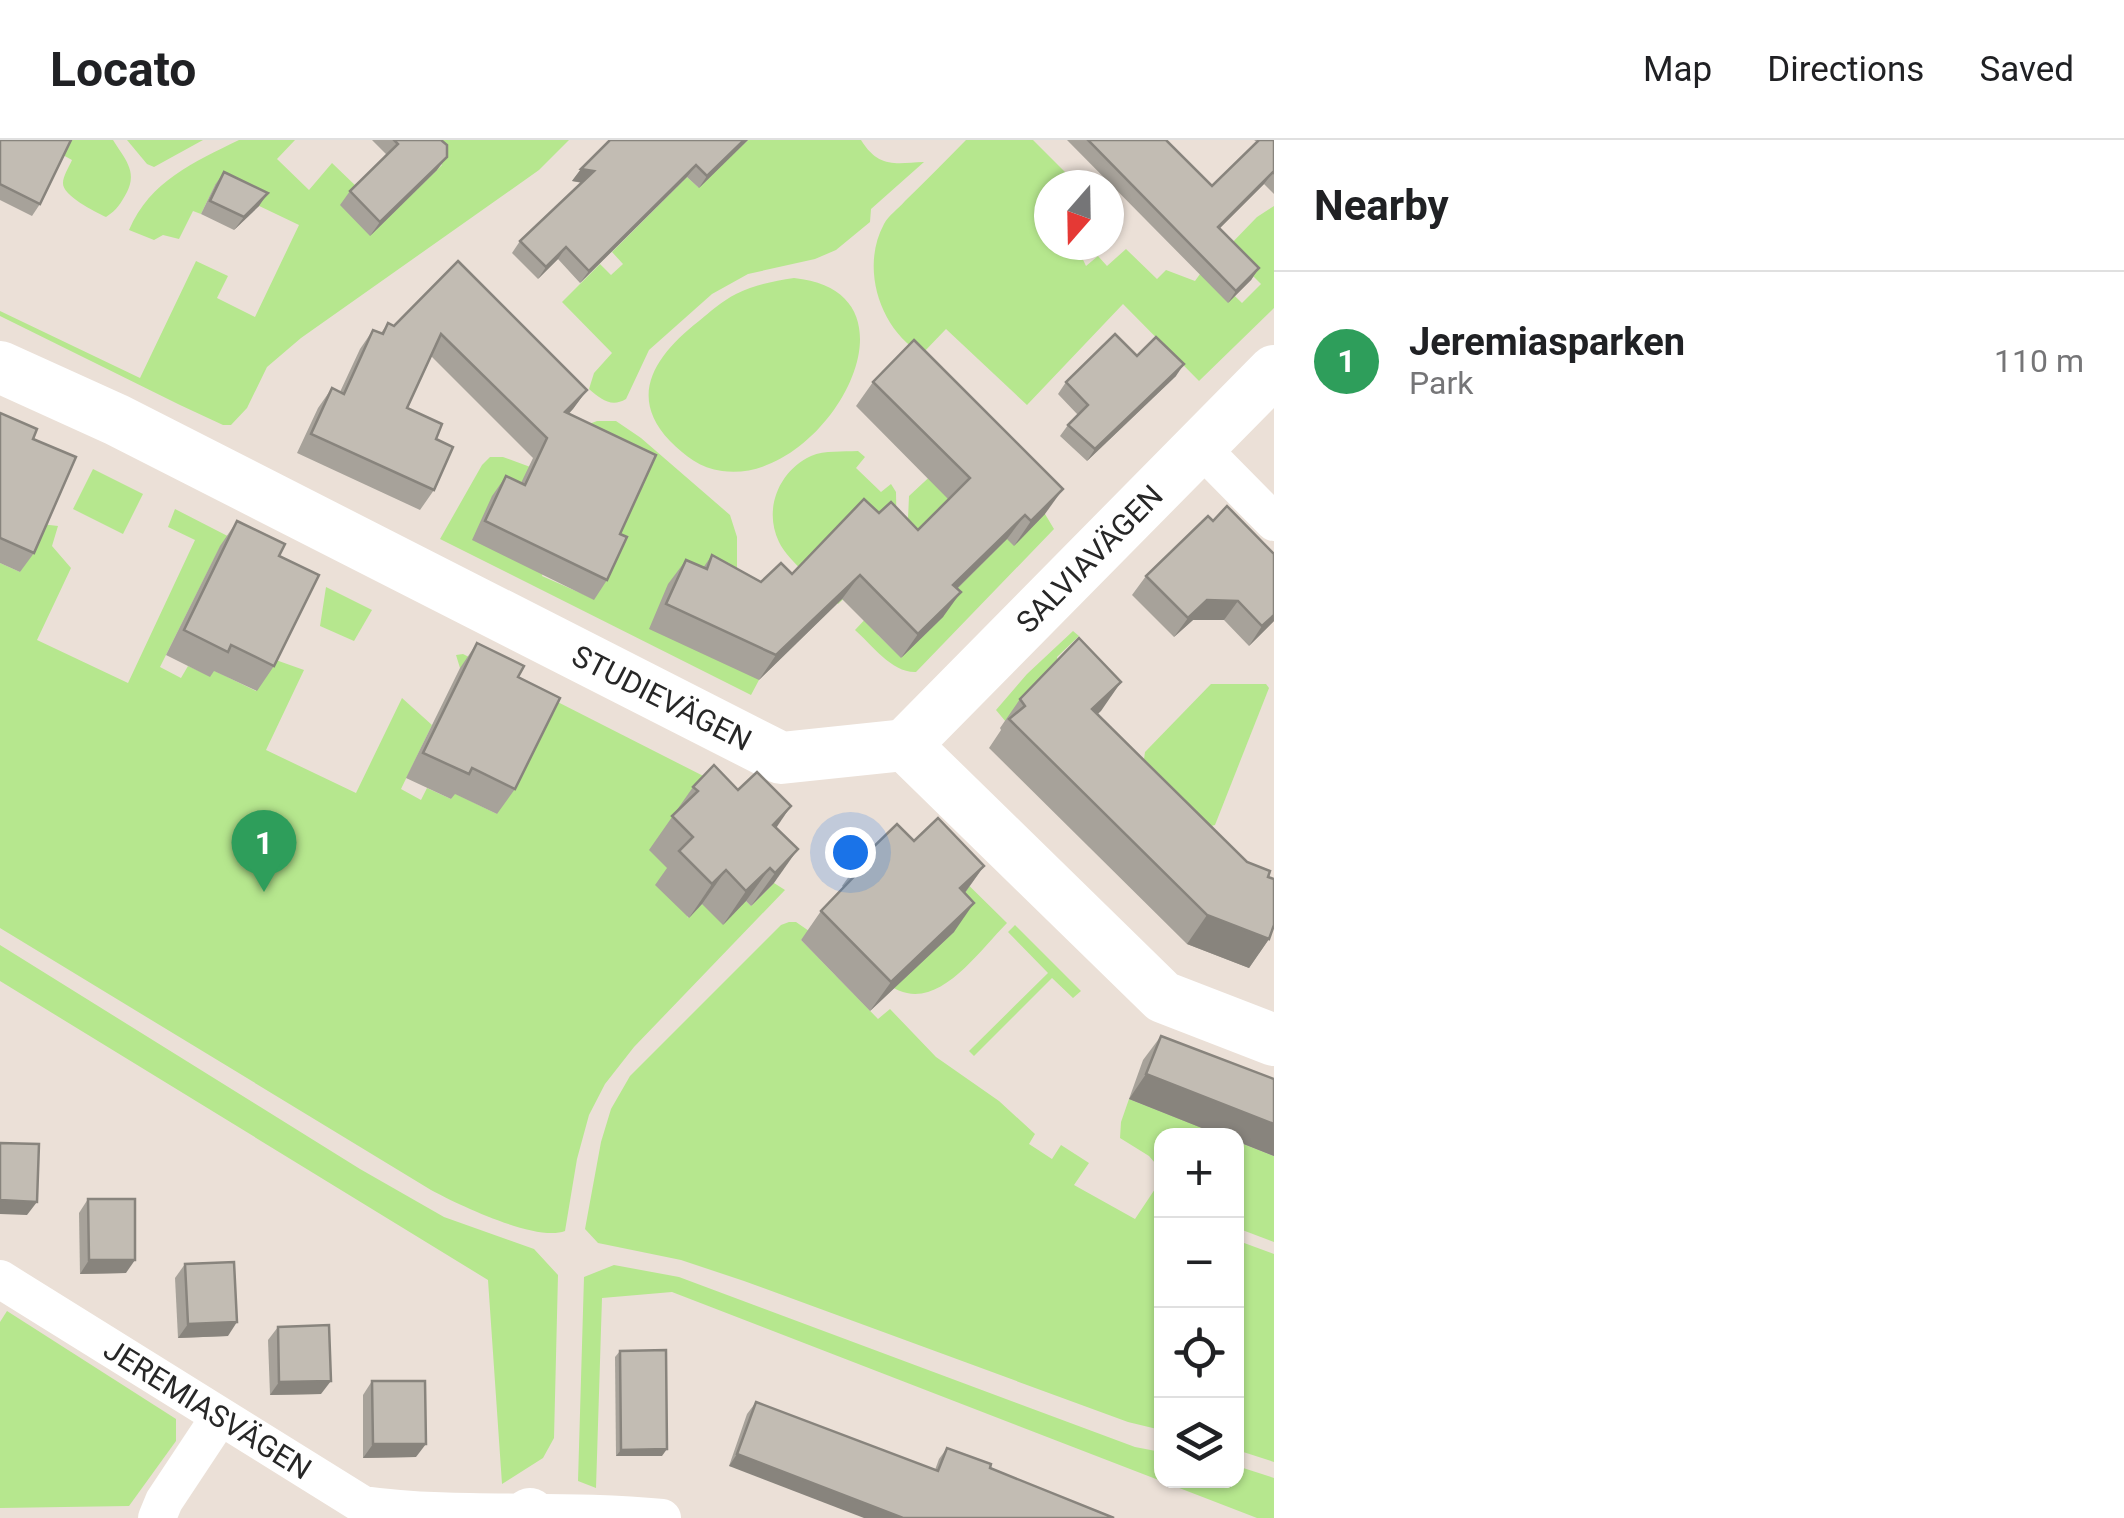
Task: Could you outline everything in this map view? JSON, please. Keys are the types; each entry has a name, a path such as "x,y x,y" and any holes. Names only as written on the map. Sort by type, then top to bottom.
{"street":[{"name":"STUDIEVÄGEN","path":"0,367 117,420 781,758 905,744"},
{"name":"SALVIAVÄGEN","path":"905,744 1274,371"},
{"path":"1200,447 1274,522"},
{"path":"905,744 1163,997 1274,1040"},
{"name":"JEREMIASVÄGEN","path":"0,1279 363,1504 418,1515 662,1518"},
{"path":"157,1518 164,1500 219,1418"}],"green space":[{"path":"68,140 113,140 128,165 131,178 127,192 106,217 80,203 64,188 64,177 72,160 61,154"},
{"path":"127,140 203,140 154,167"},
{"path":"239,140 295,140 277,159 309,190 332,163 358,188 370,235 442,165 419,140 569,140 539,170 301,338 267,367 247,408 231,425 180,405 0,316 0,311 140,378 196,261 228,276 217,298 255,317 299,225 215,185 201,214 193,211 179,239 163,235 154,240 129,230 161,186 190,165"},
{"path":"748,140 861,140 881,160 924,162 871,209 870,222 836,250 815,259 748,274 712,294 649,350 626,399 616,403 602,399 589,389 594,373 612,353 562,302 600,264 611,275 623,264 612,252 687,177 698,187 708,178 717,149 728,159"},
{"path":"966,140 1033,140 1063,170 1034,170 1034,260 1083,260 1086,266 1093,260 1102,260 1107,266 1114,260 1124,260 1126,249 1157,279 1166,270 1195,281 1205,267 1242,303 1261,284 1226,249 1257,217 1274,206 1274,308 1199,381 1123,304 1027,405 946,329 922,354 895,330 878,297 874,278 877,241 888,218"},
{"path":"794,278 835,291 856,316 859,349 848,385 826,420 796,449 760,468 722,471 700,464 670,441 657,424 650,407 652,376 671,347 726,300 757,286"},
{"path":"597,421 616,421 641,438 730,515 737,537 737,580 759,680 751,695 440,539 490,457 503,457 533,468 545,567 542,576 594,599 565,433"},
{"path":"858,451 865,457 856,468 881,492 891,484 896,492 897,551 838,604 783,549 774,529 774,504 790,471 811,456"},
{"path":"93,469 143,494 123,534 73,509"},
{"path":"938,469 1045,514 1054,529 916,672 907,671 883,657 855,630 870,614 878,635 902,658 909,496"},
{"path":"175,509 249,547 220,547 160,667 181,678 188,666 210,676 213,670 256,691 273,659 304,670 266,750 356,793 402,698 432,725 401,789 421,800 427,788 451,799 454,793 497,814 506,691 460,668 456,655 463,654 727,788 669,871 688,918 702,904 746,901 751,906 774,883 785,890 634,1047 605,1084 589,1115 577,1159 565,1231 552,1233 517,1227 431,1190 0,928 0,563 20,572 41,524 58,526 52,546 71,568 37,640 128,683 195,540 168,527"},
{"path":"326,587 372,610 354,641 320,626"},
{"path":"1073,631 1079,636 1057,657 1059,667 1006,722 996,710"},
{"path":"1211,684 1266,684 1269,688 1215,825 1211,826 1144,759 1145,752"},
{"path":"943,860 1007,923 950,980 917,994 900,991 882,979"},
{"path":"796,922 809,931 801,940 878,1019 890,1009 936,1057 999,1101 1035,1134 1029,1144 1052,1159 1061,1145 1089,1163 1074,1185 1135,1219 1154,1190 1154,1428 681,1260 598,1243 585,1229 601,1142 611,1109 630,1076 781,925"},
{"path":"1015,925 1081,991 1073,998 1052,978 974,1056 969,1051 1048,973 1008,932"},
{"path":"0,945 444,1217 534,1249 558,1275 554,1438 543,1458 502,1484 488,1280 0,981"},
{"path":"1129,1099 1203,1128 1154,1128 1154,1162 1120,1138"},
{"path":"1244,1144 1274,1156 1274,1242 1244,1231"},
{"path":"1244,1243 1274,1254 1274,1462 1244,1452"},
{"path":"614,1265 679,1277 1135,1447 1154,1451 1154,1478 672,1292 602,1298 596,1488 578,1481 584,1277"},
{"path":"7,1311 176,1419 176,1441 129,1506 0,1508 0,1322"},
{"path":"1244,1468 1274,1478 1274,1518 1257,1518 1179,1488 1244,1488"}],"building":[{"path":"0,140 71,140 40,204 0,184"},
{"path":"394,140 441,140 447,145 447,157 380,222 350,191 398,144"},
{"path":"610,140 744,140 707,176 696,165 589,271 566,247 546,267 520,241 594,171 581,169"},
{"path":"1088,140 1166,140 1212,186 1259,140 1274,140 1274,173 1218,227 1259,268 1236,291 1124,177 1124,170 1117,170"},
{"path":"224,172 268,193 244,217 210,201"},
{"path":"458,261 587,390 565,412 656,455 620,534 627,537 607,580 485,521 506,476 525,485 547,438 441,334 407,408 442,424 436,439 453,447 434,490 311,434 332,388 344,394 373,330 383,334 388,323 394,326"},
{"path":"1115,334 1137,356 1156,337 1184,364 1095,449 1068,425 1088,405 1066,382"},
{"path":"914,340 1063,489 1031,521 1025,515 953,585 961,592 918,634 860,575 776,655 666,604 686,560 707,569 712,555 761,582 781,563 792,574 864,499 879,513 891,502 918,530 970,478 873,382"},
{"path":"0,413 37,429 33,439 76,457 34,553 0,538"},
{"path":"1227,506 1274,554 1274,615 1262,626 1238,601 1207,600 1188,618 1146,576 1208,516 1213,521"},
{"path":"237,521 285,544 279,556 319,575 274,666 231,645 228,652 184,630"},
{"path":"1079,638 1121,682 1092,709 1247,862 1270,871 1268,877 1274,879 1274,925 1269,939 1207,915 1009,719 1025,706 1020,699"},
{"path":"477,643 524,666 518,677 560,698 515,789 472,768 469,774 423,753"},
{"path":"714,765 738,790 757,772 791,806 773,825 798,849 775,873 770,868 746,891 726,870 712,884 679,851 693,837 672,816 698,791 693,787"},
{"path":"938,818 984,866 960,888 974,903 891,982 821,911 868,862 863,857 897,824 914,841"},
{"path":"1161,1036 1274,1079 1274,1124 1146,1074"},
{"path":"0,1143 39,1144 37,1202 0,1200"},
{"path":"88,1199 135,1199 135,1260 89,1260"},
{"path":"234,1262 237,1322 188,1324 185,1264"},
{"path":"329,1325 331,1381 279,1382 278,1327"},
{"path":"666,1350 667,1449 621,1450 620,1351"},
{"path":"372,1381 425,1381 426,1444 373,1444"},
{"path":"756,1402 938,1471 947,1448 1114,1518 903,1518 737,1454"}],"place":[{"name":"Jeremiasparken","path":"264,892"}]}
